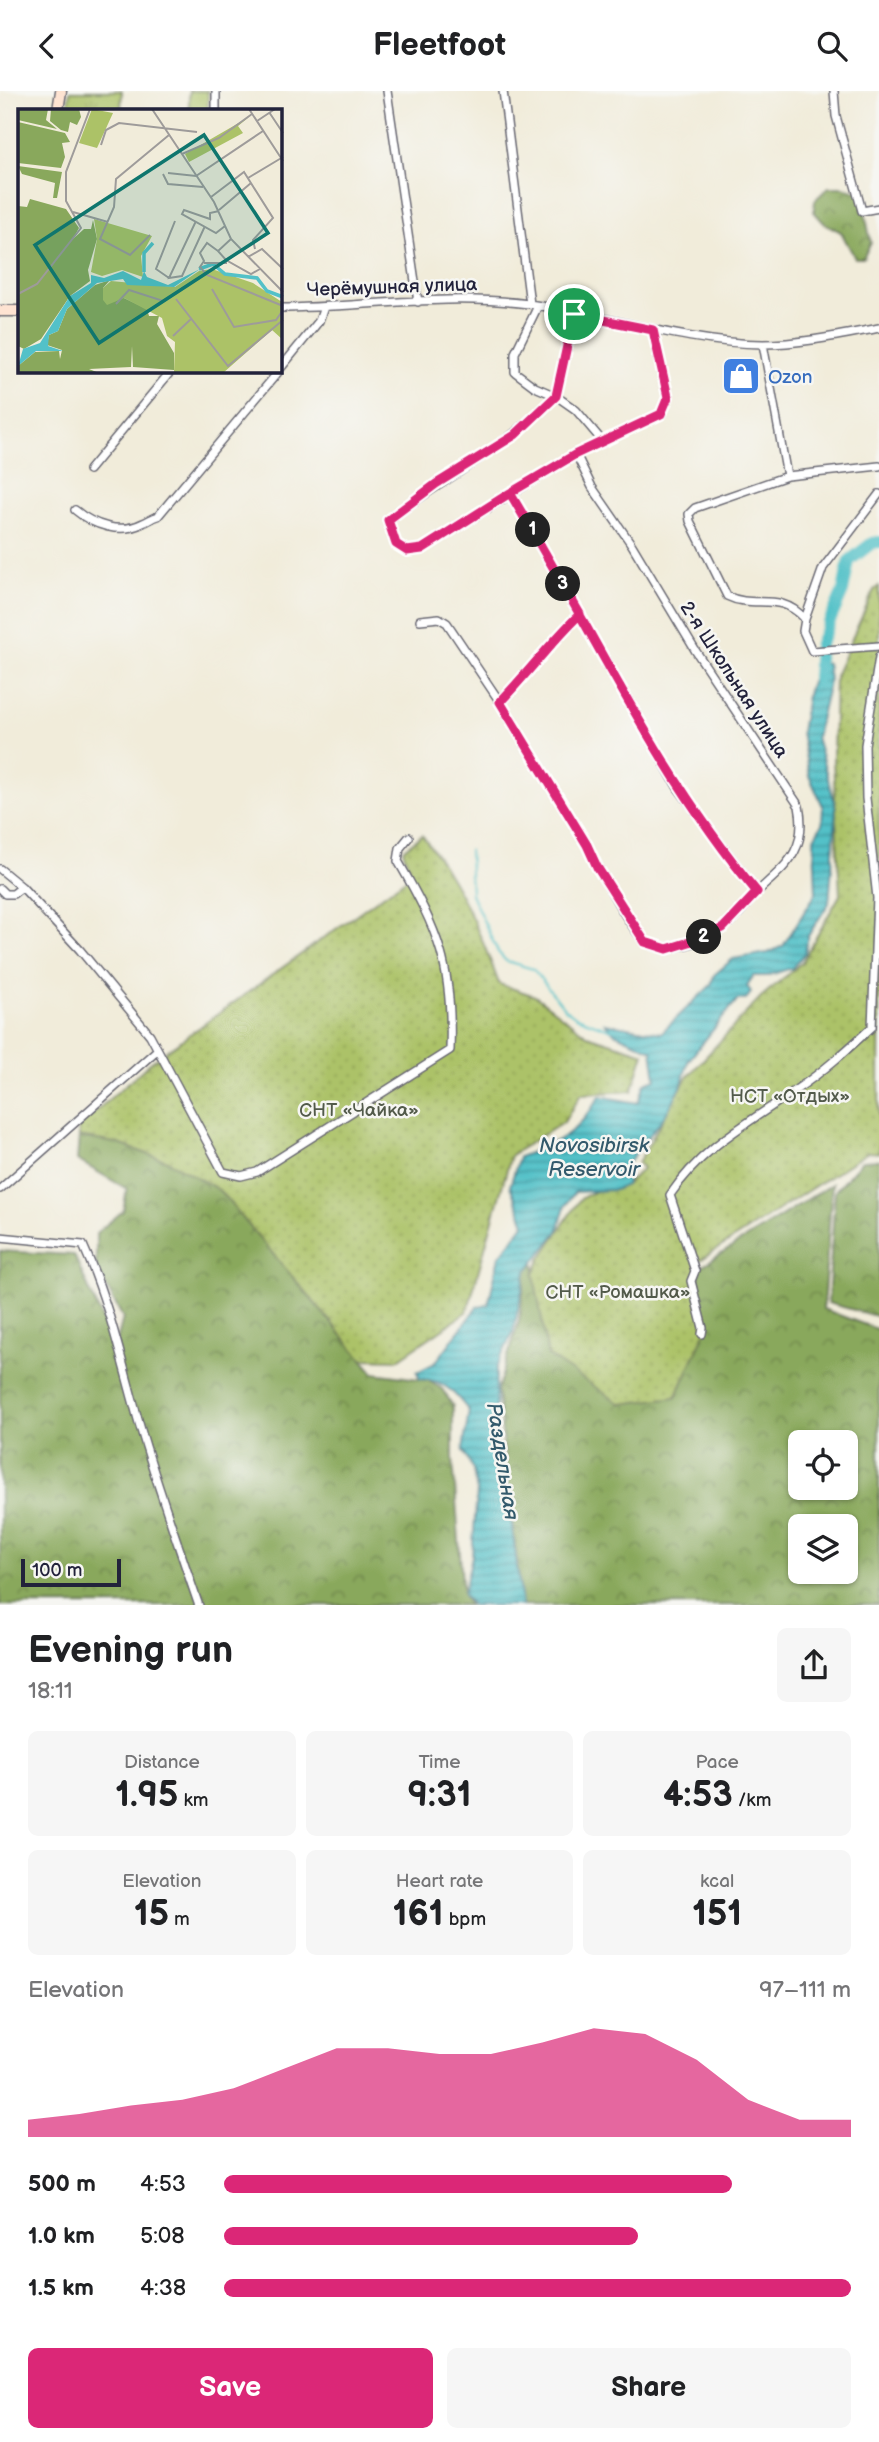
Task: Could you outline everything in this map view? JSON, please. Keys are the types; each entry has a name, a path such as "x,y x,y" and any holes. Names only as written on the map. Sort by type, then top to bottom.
{"street":[{"path":"58,109 61,91"},
{"path":"216,91 216,109"},
{"path":"387,91 418,302"},
{"path":"503,91 534,305 515,353 515,372 535,387 576,409 603,442"},
{"path":"834,91 836,117 862,211 879,208"},
{"name":"Черёмушная улица","path":"282,308 459,298 534,305 653,330 762,344 879,328"},
{"path":"282,366 319,321 324,307"},
{"path":"0,311 18,311"},
{"path":"574,314 556,396 515,435 436,484 388,520 396,544 407,551 422,549 576,454 661,414 668,397 653,330"},
{"path":"762,344 787,476"},
{"path":"89,470 170,373"},
{"path":"75,510 86,519 111,528 142,524 158,516 277,373"},
{"name":"2-я Школьная улица","path":"500,702 587,845 597,867 645,942 667,949 723,928 757,892 781,874 798,846 802,824 799,806 773,765 756,747 592,487 576,454"},
{"path":"804,619 794,607 772,601 735,600 727,596 689,514 695,508 787,476 879,466"},
{"path":"510,493 678,788 757,892"},
{"path":"879,494 823,568 804,619 803,631 812,651 879,646"},
{"path":"420,620 439,618 447,623 500,702 528,673 547,646 580,614"},
{"path":"702,1334 703,1328 691,1281 695,1271 670,1195 701,1156 806,1083 872,1027 877,898 866,799 865,745 879,657"},
{"path":"0,869 22,887 80,950 150,1035 223,1172 241,1176 257,1172 450,1050 450,990 439,939 398,861 400,848 410,837"},
{"path":"0,889 5,894 13,894 22,887"},
{"path":"0,1189 157,1050"},
{"path":"0,1237 83,1245 95,1271 121,1351 160,1492 199,1605"}],"green space":[{"path":"70,91 122,91 121,109 67,109"},
{"path":"189,91 208,91 208,109 189,109"},
{"path":"829,187 843,187 861,192 871,243 863,258 855,258 841,232 824,223 814,212 815,200"},
{"path":"879,586 879,1153 868,1152 699,1261 698,1288 706,1330 676,1397 621,1404 548,1356 534,1274 541,1258 580,1199 597,1190 626,1185 643,1168 638,1163 687,1077 760,998 802,962 840,895 833,759 835,676 874,590"},
{"name":"СНТ «Чайка»","path":"422,835 467,906 499,984 535,996 587,1035 644,1053 632,1091 581,1094 564,1122 511,1155 467,1312 397,1360 362,1359 219,1190 168,1161 116,1143 79,1137 78,1127 150,1063 411,875 403,850"},
{"path":"79,1137 116,1143 168,1161 219,1190 374,1373 427,1380 442,1389 453,1406 453,1459 463,1595 469,1605 0,1605 0,1251 74,1255 115,1348 123,1318 96,1268 96,1233 123,1211 127,1189 77,1160"},
{"path":"879,1160 879,1317 828,1303 835,1191 862,1161"},
{"path":"832,1184 823,1309 879,1330 879,1605 522,1605 497,1391 519,1321 526,1272 530,1264 534,1263 548,1356 676,1397 706,1330 697,1288 700,1267"}],"water":[{"name":"Novosibirsk Reservoir","path":"818,663 827,663 829,682 816,737 835,803 836,816 829,903 808,936 805,953 792,968 767,976 753,976 747,986 751,992 746,1000 737,1000 688,1061 681,1087 666,1114 626,1166 629,1175 626,1185 615,1190 575,1192 565,1206 558,1231 526,1272 513,1332 496,1368 495,1434 506,1481 522,1605 472,1605 463,1595 472,1556 477,1492 473,1470 463,1450 469,1411 448,1388 420,1379 417,1372 435,1363 477,1307 488,1305 499,1257 525,1223 510,1186 519,1157 566,1135 584,1119 600,1096 638,1103 645,1083 656,1079 652,1050 614,1033 605,1023 661,1033 711,985 714,975 733,959 768,953 783,946 816,893 814,838 822,824 823,806 809,776 801,732 808,690"}],"waterway":[{"name":"Раздельная","path":"817,679 819,646 843,591 849,561 872,543 879,542"},
{"path":"469,850 471,894 498,952 506,961 533,969 565,1009 576,1017 612,1030"}],"place":[{"name":"Ozon","path":"741,376"}],"route":[{"path":"574,314 556,396 515,435 436,484 388,520 396,544 407,551 422,549 510,493 545,550 678,788 757,892 723,928 667,949 645,942 597,867 587,845 500,702 528,673 547,646 580,614 510,493 576,454 661,414 668,397 653,330 574,314"}],"park label":[{"name":"НСТ «Отдых»","path":"790,1095"},
{"name":"СНТ «Ромашка»","path":"618,1291"}]}
